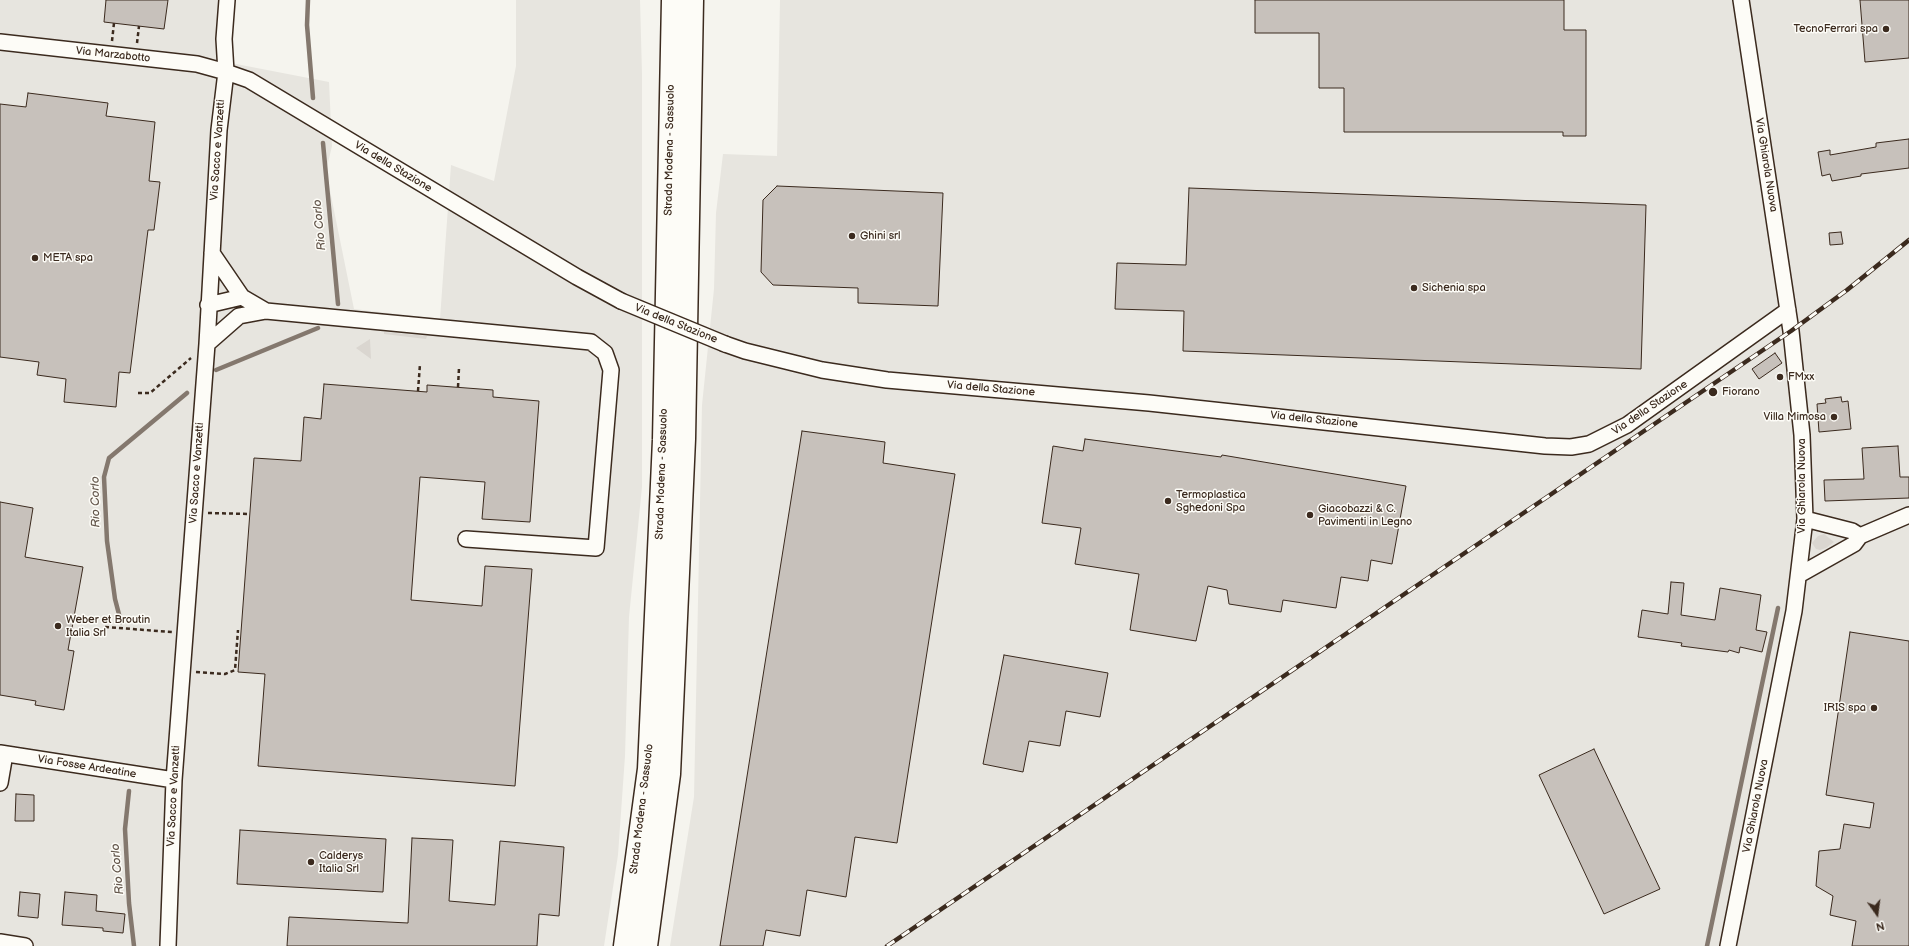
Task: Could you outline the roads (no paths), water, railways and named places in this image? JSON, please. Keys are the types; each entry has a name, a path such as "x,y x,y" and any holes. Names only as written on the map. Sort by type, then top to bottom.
{"highway":[{"name":"Strada Modena - Sassuolo","path":"626,946 649,761 664,440 673,0"},
{"name":"Strada Modena - Sassuolo","path":"646,946 669,774 684,439 692,0"}],"street":[{"name":"Via Sacco e Vanzetti","path":"168,946 174,780 207,344 219,123 226,72 224,39 227,0"},
{"name":"Via Ghiarola Nuova","path":"1728,946 1792,622 1805,519 1802,435 1788,310 1741,0"},
{"name":"Via Marzabotto","path":"0,42 196,64 226,72"},
{"name":"Via della Stazione","path":"226,72 249,80 577,277 621,301 745,351 822,370 887,380 1149,403 1538,445 1571,446 1590,444 1627,425 1788,310"},
{"path":"212,253 242,297 266,311"},
{"path":"208,305 242,297"},
{"path":"208,305 239,316 266,311 591,342 605,353 611,370 596,548 466,539"},
{"path":"207,344 239,316"},
{"path":"1799,574 1854,544 1860,536 1909,515"},
{"path":"1805,519 1852,531 1860,536"},
{"path":"0,783 2,754"},
{"name":"Via Fosse Ardeatine","path":"2,754 174,780"},
{"path":"0,942 25,946"}],"waterway":[{"name":"Rio Corlo","path":"308,0 307,25 313,98"},
{"name":"Rio Corlo","path":"323,143 338,304"},
{"name":"Rio Corlo","path":"216,370 318,328"},
{"name":"Rio Corlo","path":"121,622 115,599 107,541 104,477 109,458 187,393"},
{"path":"1707,946 1778,608"},
{"name":"Rio Corlo","path":"129,791 125,829 129,903 134,946"}],"railway":[{"path":"887,946 1791,331 1847,290 1909,240"}],"place":[{"name":"TecnoFerrari spa","path":"1886,29"},
{"name":"Ghini srl","path":"852,236"},
{"name":"META spa","path":"35,258"},
{"name":"Sichenia spa","path":"1414,288"},
{"name":"FMxx","path":"1780,377"},
{"name":"Fiorano","path":"1713,392"},
{"name":"Villa Mimosa","path":"1834,417"},
{"name":"Termoplastica Sghedoni Spa","path":"1168,501"},
{"name":"Giacobazzi & C. Pavimenti in Legno","path":"1310,515"},
{"name":"Weber et Broutin Italia Srl","path":"58,626"},
{"name":"IRIS spa","path":"1874,708"},
{"name":"Calderys Italia Srl","path":"311,862"}]}
